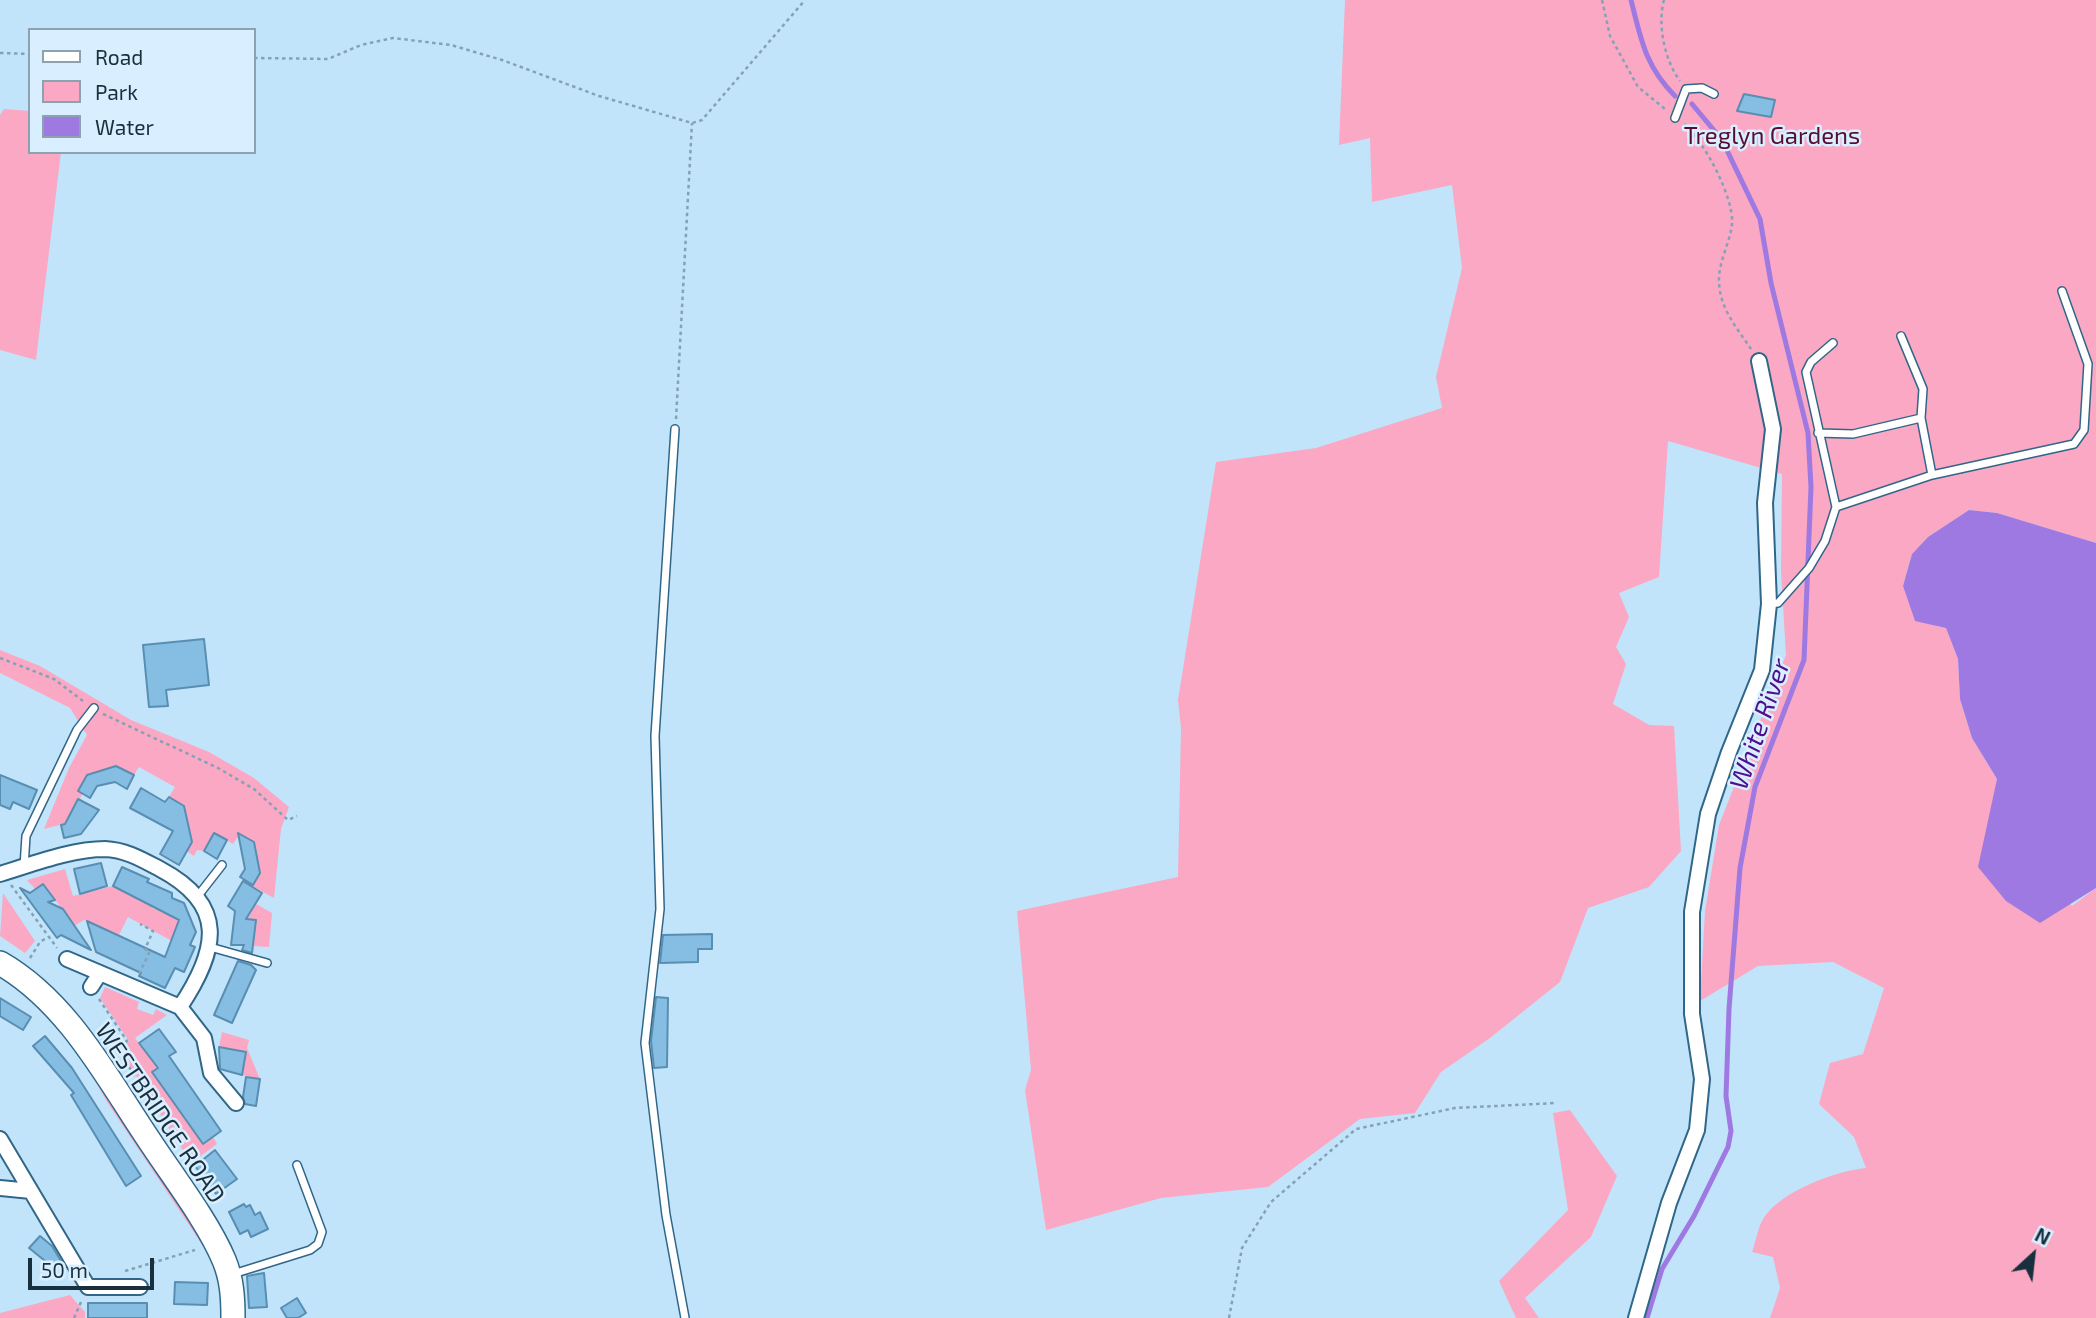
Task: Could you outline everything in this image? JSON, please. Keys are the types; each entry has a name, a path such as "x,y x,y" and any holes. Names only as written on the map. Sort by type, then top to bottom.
{"main road":[{"name":"WESTBRIDGE ROAD","path":"0,963 35,986 67,1021 171,1172 224,1258 229,1275 233,1318"}],"street":[{"path":"1636,1318 1669,1203 1697,1130 1702,1079 1692,1014 1692,912 1708,814 1729,752 1762,670 1769,604 1765,503 1773,429 1759,361"},
{"path":"1,874 78,852 125,851 184,882 206,910 210,947 202,970 180,1007"},
{"path":"67,959 180,1007 204,1038 211,1073 236,1104"},
{"path":"91,987 100,973"},
{"path":"0,1139 88,1287 140,1287"},
{"path":"0,1188 31,1191"}],"lane":[{"path":"1675,118 1685,91 1702,88 1714,94"},
{"path":"1836,507 1932,475 2074,444 2084,430 2088,364 2062,291"},
{"path":"1901,336 1923,389 1921,418 1932,475"},
{"path":"1769,604 1778,603 1809,568 1825,541 1836,507 1806,372 1811,362 1833,343"},
{"path":"1818,433 1853,434 1921,418"},
{"path":"675,429 655,736 660,909 645,1043 666,1215 685,1318"},
{"path":"24,867 26,836 77,730 94,708"},
{"path":"196,897 222,865"},
{"path":"210,947 267,963"},
{"path":"229,1275 310,1250 318,1244 322,1232 297,1165"}],"path":[{"path":"256,58 328,59 360,45 393,38 451,45 502,60 599,96 692,123 702,120 806,0"},
{"path":"1602,0 1610,36 1638,87 1692,131 1704,147 1726,194 1732,223 1719,281 1725,312 1759,361"},
{"path":"1664,0 1660,12 1669,66 1685,91"},
{"path":"0,53 28,54"},
{"path":"675,429 692,123"},
{"path":"0,658 54,679 94,708 218,768 254,789 288,820 297,816"},
{"path":"1,874 67,959"},
{"path":"138,977 150,951 145,949 153,931 140,924"},
{"path":"30,958 40,942 48,937"},
{"path":"91,987 127,1041 118,1048 160,1119"},
{"path":"1229,1318 1242,1248 1271,1202 1356,1129 1455,1108 1556,1103"},
{"path":"116,1273 198,1249"},
{"path":"74,1318 81,1303"}],"green space":[{"name":"Treglyn Gardens","path":"1345,0 2096,0 2096,543 1997,513 1969,510 1928,537 1912,554 1903,586 1915,620 1946,628 1958,659 1960,699 1972,738 1997,779 1990,819 2072,906 2096,888 2096,1318 1770,1318 1780,1288 1773,1257 1752,1252 1765,1216 1785,1198 1811,1183 1866,1168 1854,1137 1819,1104 1830,1063 1863,1054 1884,988 1833,962 1758,966 1700,1001 1705,911 1719,825 1786,655 1781,572 1782,474 1668,441 1659,577 1619,593 1629,617 1616,647 1626,664 1613,704 1649,725 1674,726 1681,851 1649,887 1588,908 1560,982 1490,1038 1441,1072 1415,1113 1360,1119 1268,1187 1161,1198 1046,1230 1025,1090 1031,1070 1017,911 1178,877 1181,728 1178,700 1216,462 1316,448 1442,408 1436,377 1462,268 1452,185 1372,202 1370,138 1339,145"},
{"path":"4,109 28,111 28,154 61,154 36,360 0,350 0,115"},
{"path":"0,650 40,666 131,720 209,752 254,778 289,807 281,829 274,898 252,886 260,873 254,842 240,834 233,844 214,833 204,851 197,850 194,856 185,850 192,838 184,807 169,797 175,787 139,767 134,775 116,766 87,775 78,791 82,794 71,822 44,829 69,768 87,735 70,708 0,673"},
{"path":"65,869 73,896 113,886 154,902 152,908 176,916 181,934 172,941 128,917 119,935 84,920 74,926 44,884 35,889 27,880"},
{"path":"3,893 35,941 25,953 0,936"},
{"path":"256,904 272,913 269,947 253,946 256,920 247,919"},
{"path":"105,987 139,1002 137,1009 153,1015 156,1009 167,1015 135,1038 158,1068 153,1072 203,1144 213,1137 217,1144 191,1163 119,1049 129,1041 100,998"},
{"path":"222,1032 249,1040 247,1048 260,1079 242,1075 246,1052 219,1047"},
{"path":"79,1052 210,1244 203,1246 107,1102"},
{"path":"1570,1110 1617,1176 1591,1237 1525,1298 1539,1318 1516,1318 1499,1281 1568,1210 1553,1113"},
{"path":"70,1295 85,1312 85,1318 0,1318 0,1313"}],"water":[{"path":"1969,510 1997,513 2096,543 2096,888 2040,923 2006,901 1978,867 1997,779 1972,738 1960,699 1958,659 1946,628 1915,621 1903,586 1912,554 1928,537"}],"building":[{"path":"1744,94 1775,100 1771,117 1737,111"},
{"path":"204,639 209,685 166,690 168,706 149,707 143,645"},
{"path":"116,766 134,775 127,789 115,782 97,786 90,798 78,791 87,775"},
{"path":"0,775 37,790 29,809 13,802 10,809 0,805"},
{"path":"141,788 165,802 169,797 184,806 192,842 179,865 160,854 173,831 130,808"},
{"path":"78,799 99,810 81,834 64,838 61,825 65,824"},
{"path":"214,833 227,840 217,859 204,851"},
{"path":"238,833 254,842 260,873 253,885 240,877 245,869"},
{"path":"101,863 107,886 80,894 74,869"},
{"path":"122,867 149,879 147,882 172,893 172,898 184,903 196,932 190,945 195,947 184,972 175,968 165,988 139,976 141,973 96,952 87,921 165,957 179,920 113,886"},
{"path":"243,881 262,893 246,919 256,920 252,953 242,950 244,945 231,945 235,911 228,906"},
{"path":"43,884 55,900 48,902 63,909 91,950 61,935 57,938 20,888 30,893"},
{"path":"712,934 712,949 698,949 698,962 660,963 663,935"},
{"path":"238,961 251,965 256,970 232,1023 214,1015"},
{"path":"656,997 668,998 667,1067 654,1068 651,1041"},
{"path":"0,998 31,1017 23,1030 0,1016"},
{"path":"159,1029 176,1052 169,1056 221,1131 203,1144 152,1072 158,1068 139,1043"},
{"path":"45,1036 72,1068 141,1176 126,1186 71,1095 74,1093 33,1046"},
{"path":"219,1047 246,1052 242,1075 220,1069"},
{"path":"246,1077 260,1079 256,1106 245,1104 243,1097"},
{"path":"215,1150 237,1179 216,1194 195,1166"},
{"path":"244,1204 246,1207 250,1205 255,1215 260,1212 268,1229 251,1237 248,1230 240,1234 229,1212"},
{"path":"40,1236 52,1246 61,1261 55,1269 29,1248"},
{"path":"264,1273 267,1307 249,1308 247,1276"},
{"path":"175,1282 208,1283 207,1305 174,1304"},
{"path":"297,1298 306,1313 298,1318 287,1318 281,1308"},
{"path":"88,1303 147,1303 147,1318 88,1318"}],"waterway":[{"name":"White River","path":"1631,0 1641,40 1651,63 1675,96"},
{"name":"White River","path":"1647,1318 1662,1269 1694,1216 1728,1147 1731,1131 1726,1096 1729,1009 1740,868 1755,787 1804,660 1811,487 1808,433 1771,283 1760,219 1722,140 1692,104"}]}
